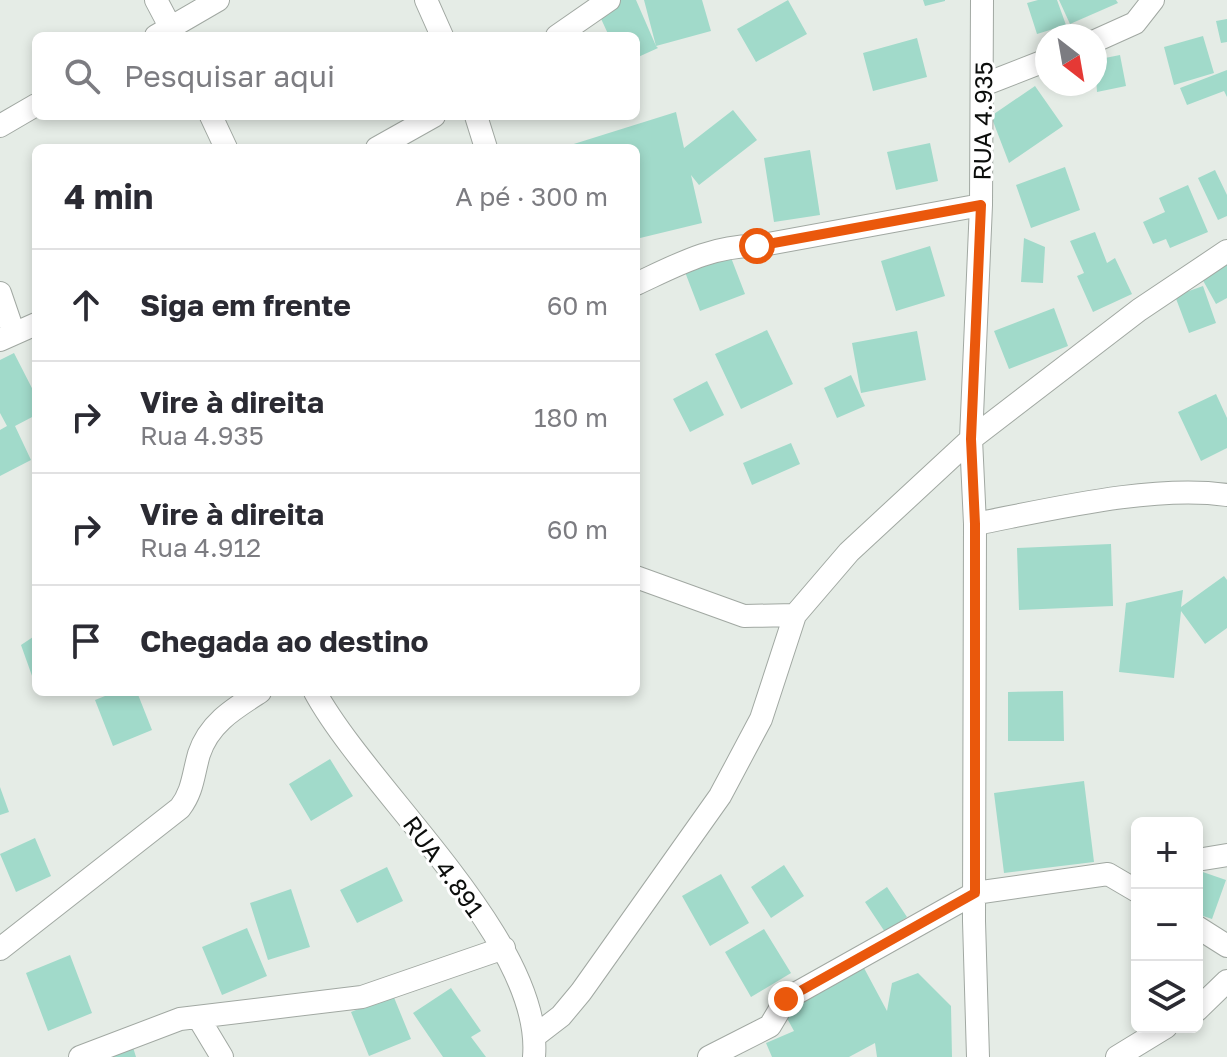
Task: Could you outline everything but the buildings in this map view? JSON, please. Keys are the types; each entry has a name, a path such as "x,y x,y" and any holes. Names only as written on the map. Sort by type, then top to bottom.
{"street":[{"path":"156,0 167,32"},
{"path":"169,32 218,0"},
{"path":"426,0 440,32"},
{"path":"563,32 609,0"},
{"name":"RUA 4.935","path":"978,1057 975,524 971,439 981,205 982,0"},
{"path":"1107,36 1135,23 1153,0"},
{"path":"983,85 1035,65"},
{"path":"0,126 32,107"},
{"path":"213,120 224,144"},
{"path":"384,144 427,120"},
{"path":"477,120 485,144"},
{"path":"640,282 685,261 732,246 757,246 981,205"},
{"path":"534,1046 581,992 720,796 761,719 795,615 849,552 971,439 1139,310 1227,251"},
{"path":"0,293 7,335 32,326"},
{"path":"975,524 1069,506 1150,496 1227,495"},
{"path":"640,578 744,616 795,615"},
{"path":"0,949 180,808 191,794 200,752 211,731 225,714 254,696"},
{"name":"RUA 4.891","path":"324,696 504,948 534,1046"},
{"path":"1203,859 1227,855"},
{"path":"709,1057 770,1026 786,999 975,893 1131,870"},
{"path":"1108,874 1134,889"},
{"path":"1203,931 1227,946"},
{"path":"80,1057 180,1019 362,997 504,948"},
{"path":"1203,1004 1227,981"},
{"path":"198,1017 222,1057"},
{"path":"1117,1057 1156,1033"}],"route":[{"path":"757,246 981,205 971,439 975,524 975,893 786,999"}]}
